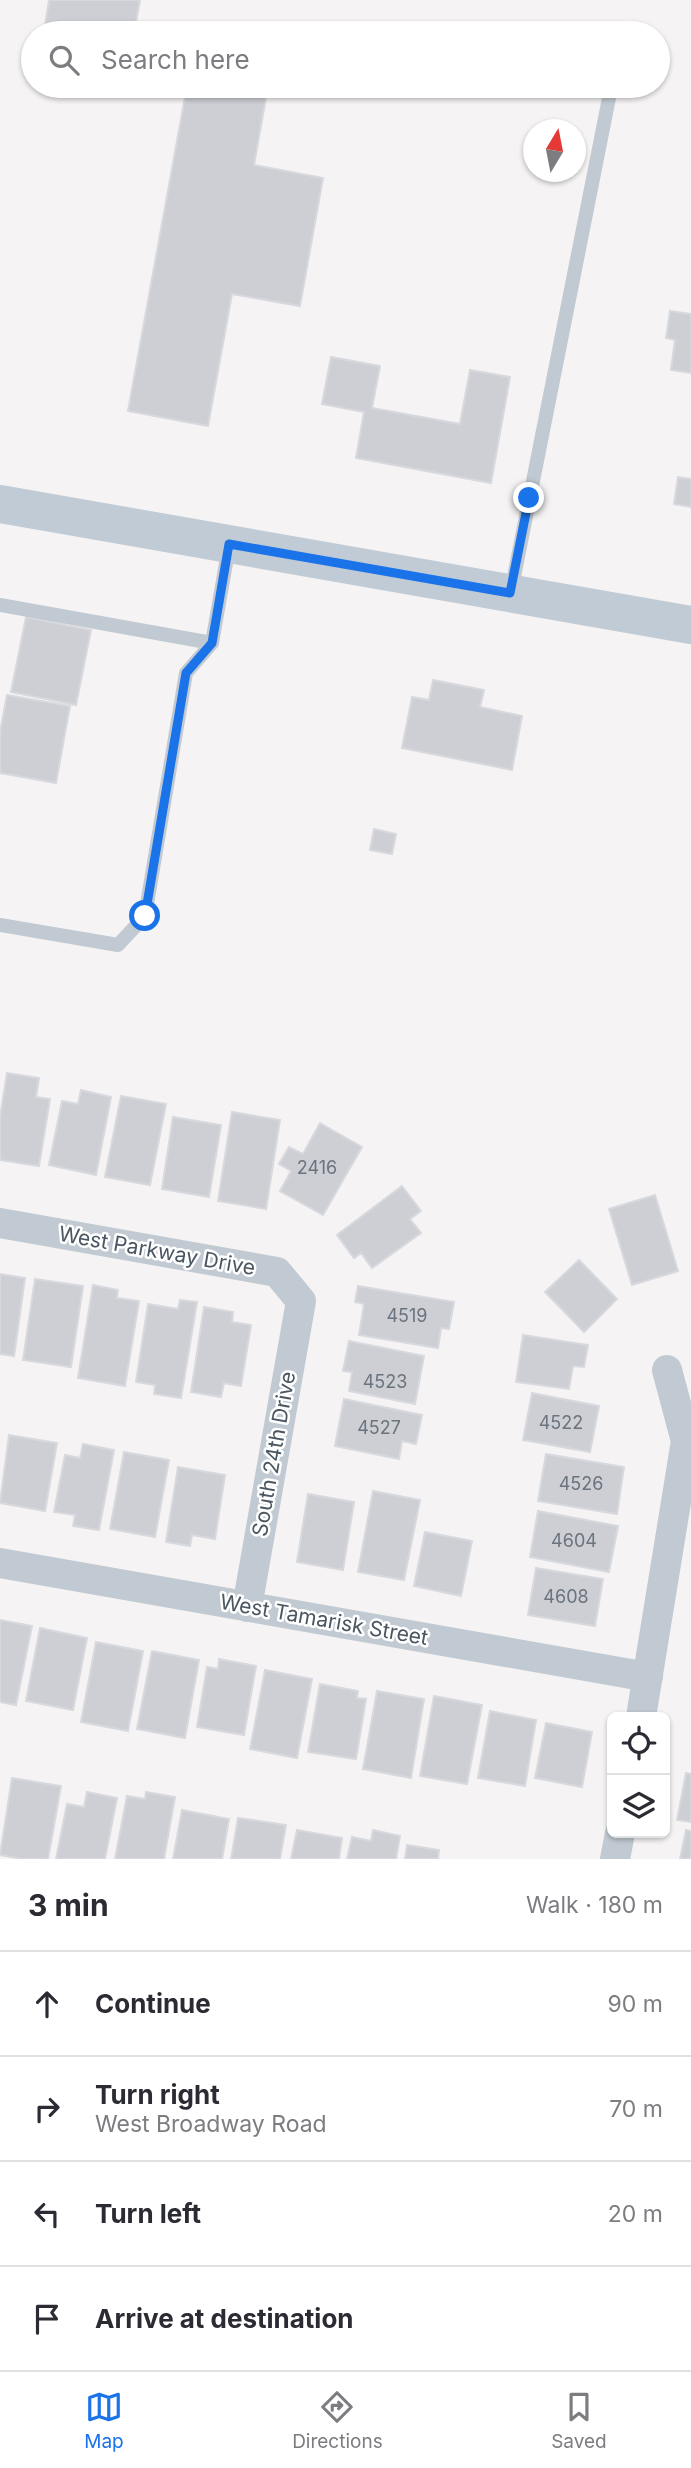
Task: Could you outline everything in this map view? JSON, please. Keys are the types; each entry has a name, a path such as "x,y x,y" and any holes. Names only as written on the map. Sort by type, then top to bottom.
{"main road":[{"path":"0,504 691,625"}],"street":[{"name":"West Parkway Drive","path":"0,1223 277,1272 301,1301"},
{"name":"South 24th Drive","path":"247,1607 301,1301"},
{"path":"641,1712 686,1441 667,1370"},
{"name":"West Tamarisk Street","path":"0,1563 648,1677"},
{"path":"615,1859 619,1838"}],"lane":[{"path":"510,593 609,99"},
{"path":"0,925 118,945 145,916 186,673 212,643 229,544"},
{"path":"0,605 212,643"}],"building":[{"path":"49,0 140,0 136,21 46,21"},
{"path":"185,98 266,98 254,165 323,178 300,306 232,294 208,426 128,411"},
{"path":"670,311 691,314 691,373 671,370 675,340 666,338"},
{"path":"331,357 380,366 372,408 460,424 470,370 510,377 491,483 356,458 364,412 322,404"},
{"path":"678,477 691,479 691,507 674,504"},
{"path":"26,617 91,630 76,705 11,692"},
{"path":"433,680 484,690 480,707 522,716 512,770 402,748 412,697 429,700"},
{"path":"7,695 70,706 56,783 0,773 0,732"},
{"path":"374,829 396,834 392,854 370,850"},
{"path":"7,1073 39,1078 36,1097 50,1099 39,1166 0,1160 0,1117"},
{"path":"81,1090 111,1097 96,1175 49,1165 62,1101 78,1104"},
{"path":"121,1096 166,1104 150,1185 105,1177"},
{"path":"232,1112 280,1120 266,1209 218,1201"},
{"path":"173,1117 221,1125 209,1197 162,1189"},
{"path":"320,1123 362,1147 323,1215 280,1191 291,1171 279,1164 289,1147 303,1154"},
{"path":"402,1186 421,1211 410,1219 421,1233 372,1268 361,1253 354,1258 337,1235"},
{"path":"655,1195 678,1271 632,1285 609,1209"},
{"path":"579,1260 617,1299 584,1332 545,1292"},
{"path":"0,1274 25,1278 14,1356 0,1354"},
{"path":"35,1279 83,1286 71,1367 23,1360"},
{"path":"93,1285 118,1290 117,1298 139,1301 125,1386 78,1378"},
{"path":"358,1286 454,1302 449,1329 441,1328 438,1348 359,1335 364,1304 355,1302"},
{"path":"180,1300 197,1302 181,1398 154,1394 155,1385 136,1382 148,1304 178,1309"},
{"path":"204,1307 233,1312 232,1322 251,1325 241,1386 224,1383 221,1397 191,1392"},
{"path":"523,1335 588,1345 584,1367 573,1366 569,1389 516,1382"},
{"path":"349,1341 424,1356 415,1404 349,1391 352,1372 343,1371"},
{"path":"532,1393 599,1406 590,1452 523,1440"},
{"path":"344,1399 422,1415 416,1444 402,1441 399,1459 335,1446"},
{"path":"9,1435 57,1443 45,1511 0,1503"},
{"path":"83,1444 114,1450 99,1530 73,1526 75,1515 54,1512 65,1455 80,1458"},
{"path":"124,1452 169,1460 155,1537 110,1529"},
{"path":"546,1454 624,1467 617,1514 538,1501"},
{"path":"178,1467 225,1475 215,1539 192,1535 190,1546 166,1542"},
{"path":"373,1491 420,1500 404,1580 358,1572"},
{"path":"308,1494 354,1502 343,1570 297,1562"},
{"path":"538,1511 618,1526 609,1572 530,1557"},
{"path":"425,1532 472,1541 461,1596 414,1586"},
{"path":"536,1568 603,1579 595,1626 528,1615"},
{"path":"0,1620 32,1626 16,1705 0,1702"},
{"path":"40,1628 87,1638 73,1710 26,1701"},
{"path":"96,1642 143,1651 128,1731 81,1722"},
{"path":"152,1651 199,1660 185,1738 137,1729"},
{"path":"219,1659 256,1666 244,1735 197,1727 207,1667 218,1669"},
{"path":"265,1670 312,1679 297,1758 250,1749"},
{"path":"320,1684 358,1691 357,1698 366,1699 356,1759 308,1752"},
{"path":"377,1691 424,1699 411,1778 363,1769"},
{"path":"434,1696 482,1705 467,1784 420,1776"},
{"path":"490,1711 536,1720 525,1786 478,1778"},
{"path":"546,1723 592,1732 582,1787 535,1778"},
{"path":"686,1773 691,1774 691,1822 677,1820"},
{"path":"12,1778 61,1786 48,1859 22,1859 0,1855"},
{"path":"87,1792 117,1798 105,1859 56,1859 67,1804 84,1807"},
{"path":"146,1792 175,1797 164,1859 115,1859 127,1796 145,1799"},
{"path":"182,1810 229,1819 222,1859 173,1859"},
{"path":"238,1818 286,1825 280,1859 231,1859"},
{"path":"297,1830 342,1838 339,1859 291,1859"},
{"path":"373,1830 400,1836 396,1859 347,1859 352,1837 371,1841"},
{"path":"686,1830 691,1831 691,1859 680,1859"},
{"path":"407,1845 439,1850 438,1859 405,1859"}],"route":[{"path":"145,916 186,673 212,643 229,544 510,593 529,498"}]}
